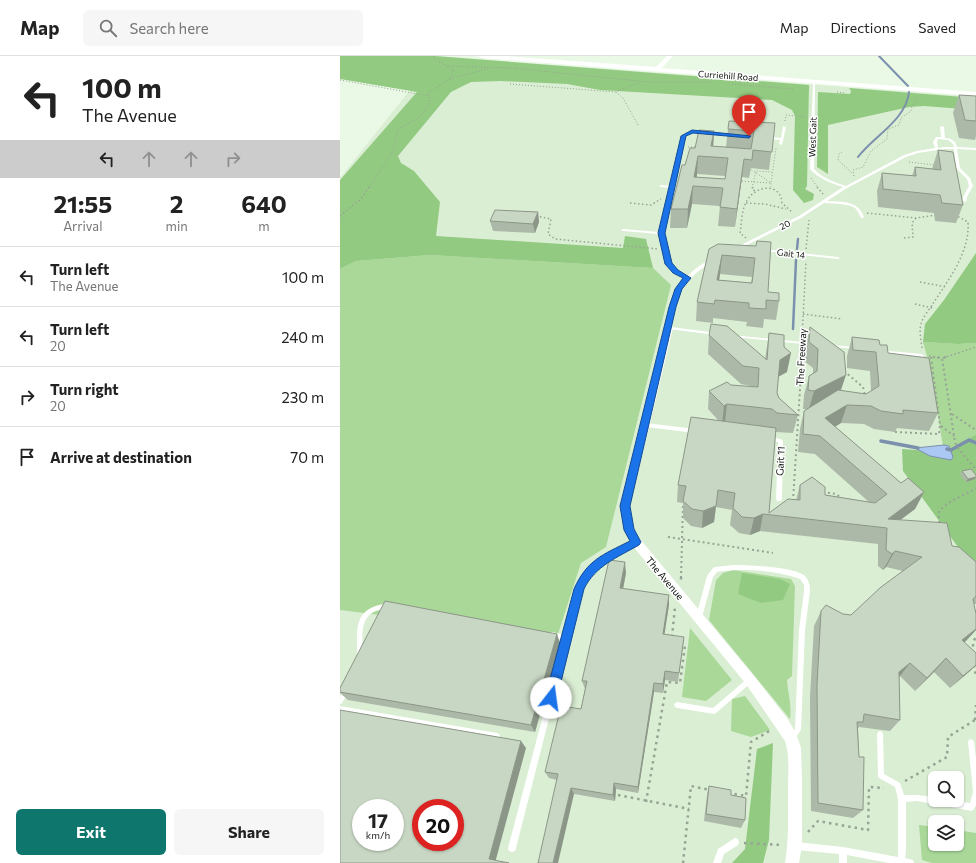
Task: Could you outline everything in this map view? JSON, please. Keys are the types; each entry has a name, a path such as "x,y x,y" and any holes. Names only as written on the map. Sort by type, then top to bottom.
{"street":[{"name":"Curriehill Road","path":"481,56 976,94"},
{"path":"657,70 670,56"},
{"name":"The Avenue","path":"669,328 625,506 629,530 636,542 750,680 782,723 791,738 795,759 795,846 792,863"}],"lane":[{"name":"West Gait","path":"814,82 812,169 816,174 831,182 846,187"},
{"path":"781,144 784,127"},
{"path":"942,127 944,138"},
{"path":"687,278 676,272 669,264 661,233 684,136 692,132 738,135"},
{"path":"762,137 782,139"},
{"path":"936,148 935,140 944,138 953,141 956,148 958,168 969,179 971,186 965,197 965,201"},
{"path":"972,149 975,144"},
{"path":"824,202 840,190 905,156 936,148 976,149"},
{"name":"West Gait","path":"831,182 840,190"},
{"path":"661,186 672,187"},
{"path":"824,202 850,204 855,206 861,212 862,217"},
{"name":"20","path":"745,243 800,217 824,202"},
{"path":"623,230 661,233"},
{"path":"732,251 745,243 750,248"},
{"name":"Gait 14","path":"758,250 838,258"},
{"name":"The Avenue","path":"669,328 678,289 687,278 715,260"},
{"path":"669,328 820,345"},
{"path":"827,346 865,349"},
{"path":"872,350 922,356"},
{"path":"646,425 703,432"},
{"name":"Gait 11","path":"764,439 781,441 779,499"},
{"path":"512,848 579,589 590,570 604,559 636,542"},
{"path":"699,618 710,576 715,570 731,567 785,573 802,577 807,585 807,600 802,630 798,730 791,738"},
{"path":"358,664 362,619 368,611 377,606 399,605"},
{"path":"544,634 567,638"},
{"path":"677,705 714,711 750,680"},
{"path":"340,701 351,681"},
{"path":"340,709 497,736"},
{"path":"880,734 881,776 898,785 902,799 901,860"},
{"path":"902,799 917,798 972,807 976,792 971,742"},
{"path":"717,863 721,852 735,842"},
{"path":"795,846 843,851 901,860 910,863"},
{"path":"843,851 843,863"}],"path":[{"path":"434,56 434,59 454,70 450,79"},
{"path":"448,66 574,74 600,79 641,82 712,82"},
{"path":"340,216 361,199 393,150 398,129 418,118 430,103 428,93 450,79 493,68"},
{"path":"340,80 429,96"},
{"path":"510,84 616,92 641,82"},
{"path":"725,83 794,89"},
{"path":"616,92 624,98 638,125"},
{"path":"853,173 853,170 863,167 871,151 887,139 888,130 899,125 901,118 911,111 912,106 920,98"},
{"path":"784,127 786,115 814,117"},
{"path":"771,187 777,138"},
{"path":"681,146 702,148"},
{"path":"842,152 839,154 838,160 859,180"},
{"path":"912,158 907,161 938,165"},
{"path":"746,166 756,171 771,183"},
{"path":"756,171 772,172"},
{"path":"755,192 752,189 756,171"},
{"path":"737,180 771,183"},
{"path":"745,243 748,240 740,233 746,203 748,197 762,187 771,187 780,193 783,197 782,203 787,209 800,217 808,221 812,215"},
{"path":"630,203 659,203 667,191 670,192"},
{"path":"958,216 956,207 965,201"},
{"path":"746,203 765,204 787,209"},
{"path":"861,212 916,218 938,215"},
{"path":"535,216 550,219 552,221 548,234 550,237 555,239 665,249"},
{"path":"951,216 958,216 968,222 970,241"},
{"path":"904,238 913,237 912,223 916,218"},
{"name":"The Freeway","path":"792,506 808,221"},
{"path":"955,276 922,322 922,356 942,358 976,347"},
{"path":"920,282 946,288"},
{"path":"915,304 932,308"},
{"path":"803,314 842,319"},
{"path":"895,432 939,434 940,425 931,357"},
{"path":"942,358 952,414 955,442 959,450 970,461 976,470"},
{"path":"841,368 863,387 865,401"},
{"path":"952,414 962,419 976,430"},
{"path":"940,425 954,436"},
{"path":"939,527 939,511 950,500 965,496 976,488"},
{"path":"793,489 800,490"},
{"path":"822,492 836,494 846,502"},
{"path":"682,582 680,570 683,548 680,538 683,504"},
{"path":"668,537 773,553"},
{"path":"646,802 667,682 680,683 686,645 671,639 675,606 682,599"},
{"path":"974,655 973,642 976,637"},
{"path":"976,662 974,662 976,676"},
{"path":"735,842 795,846 818,821 868,830 869,787 891,788 947,757 948,737 976,720 976,705"},
{"path":"722,792 746,796 751,742 782,723"},
{"path":"683,863 691,786 715,791"},
{"path":"618,795 646,802 689,809"}],"shaded area":[{"path":"437,56 976,97 976,863 340,863 340,178"}],"green space":[{"path":"340,56 435,56 809,85 807,186 805,189 814,194 813,200 804,203 793,190 795,116 792,110 772,100 600,90 567,84 501,81 471,82 451,92 398,156 401,163 414,171 440,202 436,236 623,248 625,236 646,239 653,268 430,255 356,261 340,269 340,180 417,92 340,79"},
{"path":"849,88 976,98 976,110 924,106 909,107 828,125 828,174 817,167 818,92 850,94 851,91"},
{"path":"976,253 976,343 958,344 923,342 925,324 944,300"},
{"path":"430,255 653,268 671,285 606,547 581,563 557,637 340,610 340,269 356,261"},
{"path":"923,342 958,344 976,343 976,454 944,452 929,363"},
{"path":"976,435 976,572 903,471 902,449 944,452"},
{"path":"733,570 791,579 795,586 792,676 787,680 790,719 709,620 716,580 723,573"},
{"path":"742,573 780,579 790,584 783,600 761,603 738,594"},
{"path":"690,628 732,680 706,701 682,697"},
{"path":"745,696 770,730 751,737 731,731 732,699"},
{"path":"773,743 769,840 763,863 732,863 745,849 757,749"},
{"path":"919,825 928,826 928,851 964,851 964,831 976,833 976,863 932,863 922,860"}],"water":[{"path":"944,445 949,446 953,457 951,460 930,456 915,448"}],"building":[{"path":"959,95 976,96 976,121 965,120"},
{"path":"729,121 775,123 772,152 753,150 752,160 744,159 737,209 720,207 723,188 693,186 688,209 671,209 682,165 685,165 690,148 695,148 699,130 714,131 711,146 751,149 754,131 728,129","holes":["698,156 728,158 725,179 694,177"]},
{"path":"938,150 953,152 963,205 942,203 940,195 883,189 882,173 916,176 915,167 941,170"},
{"path":"495,210 538,212 533,224 490,221"},
{"path":"757,241 771,242 768,292 779,293 779,301 766,300 766,309 749,308 749,303 715,300 714,304 697,302 709,249 718,244 756,246","holes":["722,255 755,258 752,283 717,280"]},
{"path":"711,324 727,326 767,360 769,333 784,335 784,347 791,353 780,360 777,393 779,398 798,415 777,413 772,409 727,404 724,406 709,391 727,382 731,385 758,387 759,368 743,366 709,335"},
{"path":"810,327 844,352 846,375 814,391 808,390 809,376 817,371 818,349 809,342"},
{"path":"852,337 879,340 880,345 887,345 888,353 929,358 938,413 903,410 903,414 881,411 871,406 847,405 825,418 901,483 908,478 924,492 888,519 947,523 952,546 959,547 976,562 976,596 973,599 976,614 976,629 962,640 976,653 976,665 963,676 946,658 927,678 910,663 899,672 900,720 864,714 863,722 857,722 859,757 864,757 863,810 818,803 817,685 821,611 826,605 843,614 851,615 881,587 922,557 895,551 892,554 886,550 887,528 763,514 754,518 742,517 733,508 735,493 718,490 716,506 703,511 692,509 683,501 686,486 678,485 691,417 776,428 769,513 788,499 800,500 800,485 812,477 825,487 825,495 875,503 887,494 820,436 803,434 804,411 838,390 866,394 879,386 876,352 853,350"},
{"path":"971,469 976,477 968,479 962,471"},
{"path":"609,560 625,562 620,588 669,595 663,634 684,637 679,673 665,671 663,684 654,683 638,787 614,783 613,795 571,788 553,863 538,863 558,774 545,772 561,706 581,709 587,681 582,681"},
{"path":"385,601 557,634 531,725 340,692 340,688"},
{"path":"340,710 521,741 489,859 509,863 340,863"},
{"path":"709,786 731,790 731,795 746,798 745,820 706,814"}],"waterway":[{"path":"879,56 908,86"},
{"path":"858,157 896,119 907,102 909,92"},
{"path":"797,249 798,239"},
{"path":"793,329 796,260"},
{"path":"947,449 951,450 969,440 976,443"},
{"path":"881,441 918,448"}],"route":[{"path":"551,698 579,589 584,578 590,570 604,559 636,542 629,530 625,506 669,328 672,307 678,289 687,278 676,272 669,264 661,233 684,136 687,133 692,132 749,136"}]}
